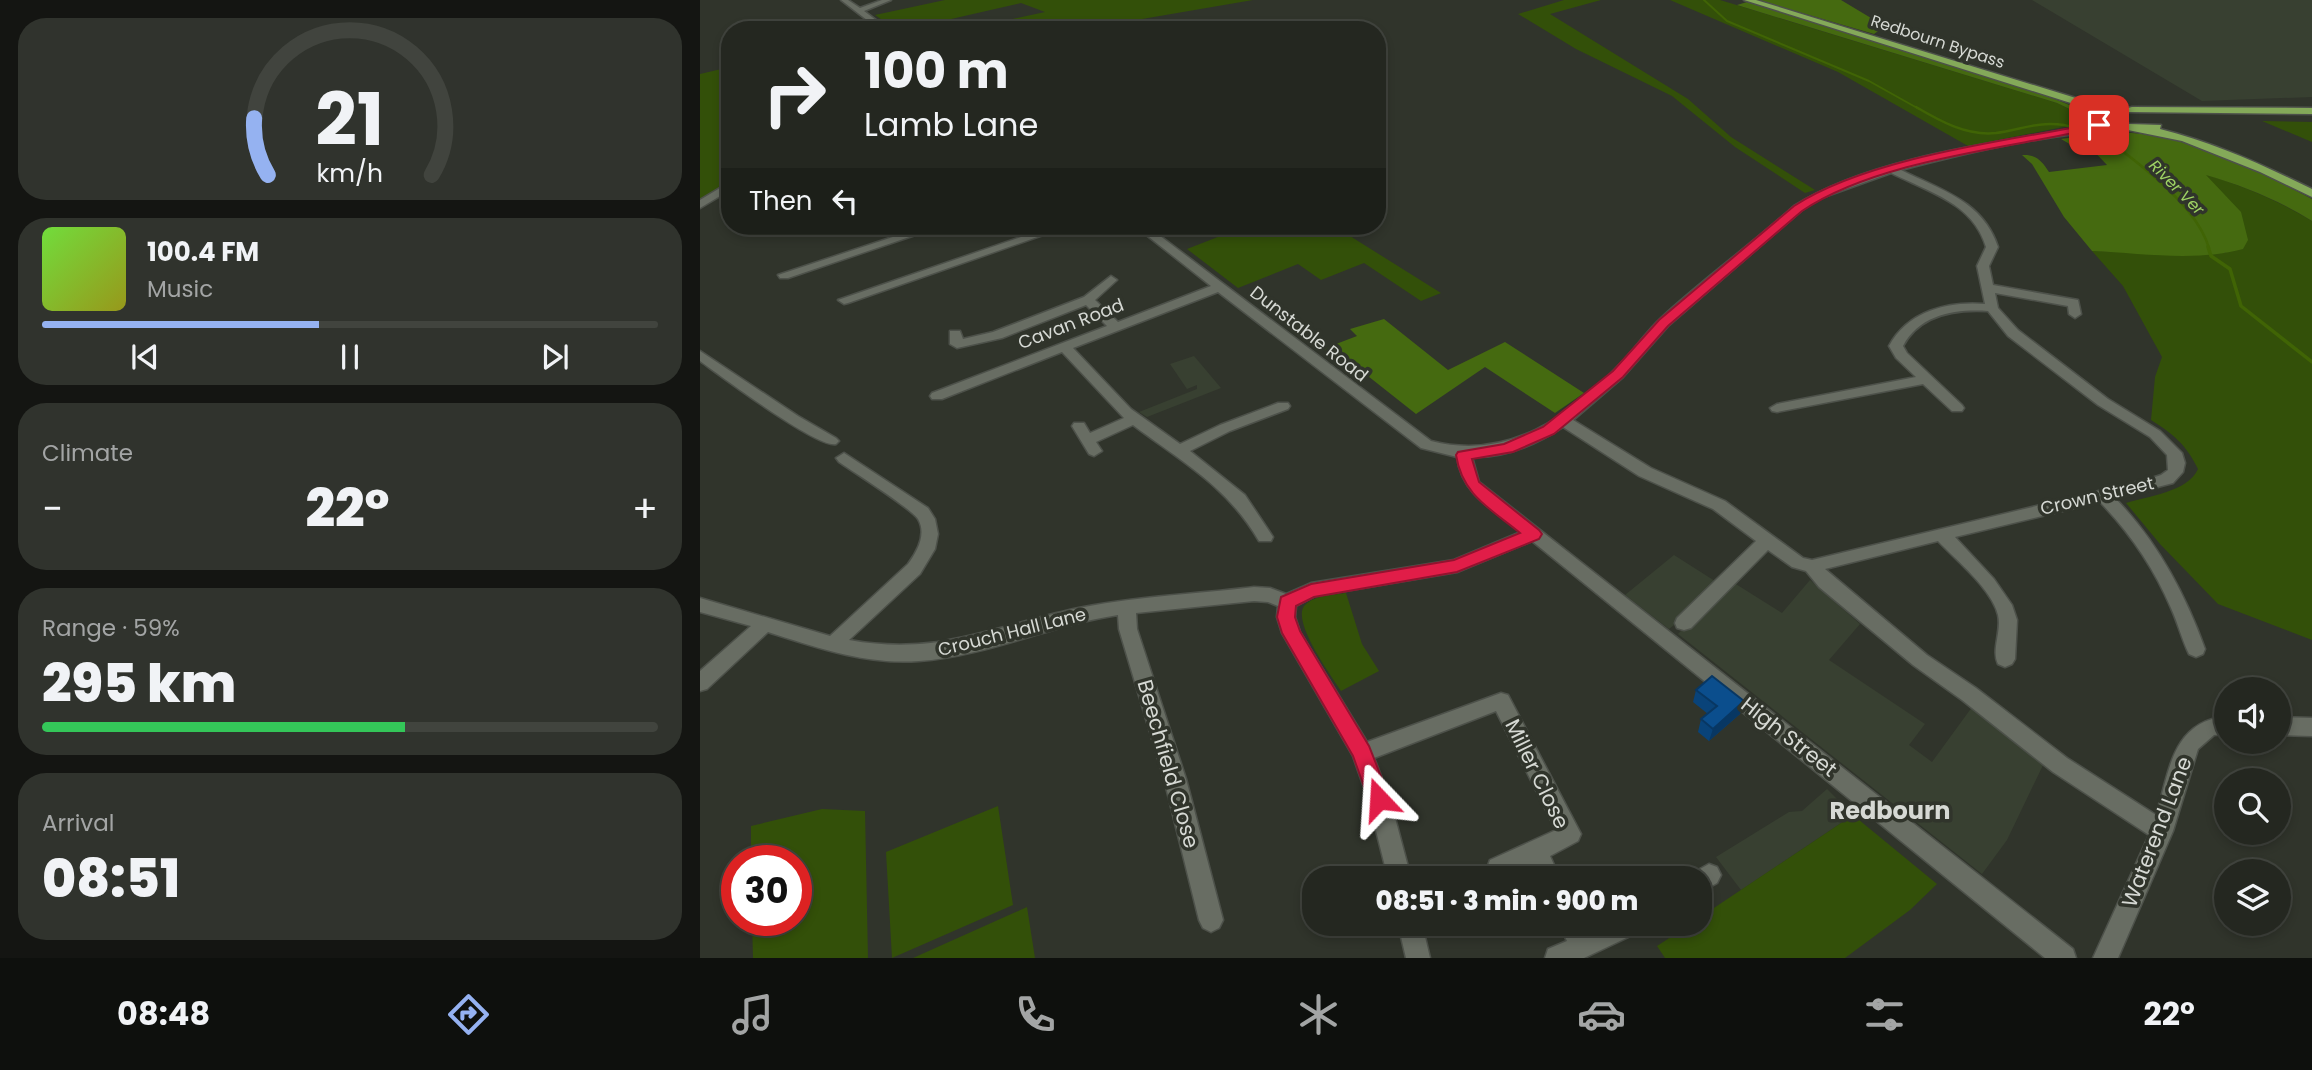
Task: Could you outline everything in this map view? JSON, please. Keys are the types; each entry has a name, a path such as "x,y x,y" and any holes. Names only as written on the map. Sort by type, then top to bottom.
{"main road":[{"name":"Redbourn Bypass","path":"1748,0 2077,102 2132,110"},
{"name":"Redbourn Bypass","path":"2077,102 2129,127 2145,129"},
{"path":"2104,117 2107,111 2115,109"},
{"path":"2132,110 2312,111"},
{"path":"2132,110 2159,121 2186,139"},
{"path":"2159,121 2182,112"},
{"path":"2145,129 2157,127 2159,121"},
{"path":"2145,129 2186,139 2256,167 2312,194"}],"street":[{"path":"844,0 872,21"},
{"path":"858,11 888,0"},
{"path":"2085,130 2104,117"},
{"path":"1464,455 1491,452 1522,443 1562,420 1618,374 1663,323 1798,208 1817,196 1892,169 1947,155 2085,130 2129,127"},
{"path":"1892,169 1975,215 1984,226 1992,247 1983,266 1993,308 1945,309 1902,335 1897,342 1897,350 1957,408"},
{"path":"700,205 721,192"},
{"path":"784,275 908,235"},
{"path":"844,300 1036,235"},
{"name":"Dunstable Road","path":"1152,235 1426,445 1464,455"},
{"path":"955,334 957,344 982,339 1088,300 1111,280"},
{"name":"Cavan Road","path":"937,396 1219,287"},
{"path":"1989,288 2074,303 2075,314"},
{"path":"1088,300 1116,327"},
{"name":"Crown Street","path":"1812,566 2167,479 2175,472 2177,463 2174,453 2155,434 2103,402 2013,333 1993,308"},
{"path":"1065,346 1134,419 1218,477 1239,496 1265,537"},
{"path":"700,355 793,419 831,441"},
{"path":"1777,408 1927,379"},
{"path":"1180,451 1225,428 1283,406"},
{"path":"1087,439 1134,419"},
{"path":"1562,420 1645,472 1719,505 1798,563 1812,566 1825,582 1920,660 1969,694 2060,765 2162,831"},
{"name":"High Street","path":"1464,455 1467,474 1473,485 1533,534 1675,631 2064,958"},
{"path":"832,645 914,569 924,555 930,535 929,524 922,512 844,458"},
{"path":"2102,495 2136,532 2168,582 2187,621 2196,649"},
{"path":"1396,866 1379,799 1362,753 1291,633 1286,617 1287,602 1311,590 1457,566 1533,534"},
{"path":"1941,534 2003,605 2007,616 2005,659"},
{"path":"1675,631 1699,610 1753,552 1768,541"},
{"name":"Crouch Hall Lane","path":"700,606 832,645 897,654 951,650 1057,620 1126,607 1254,594 1270,595 1287,602"},
{"name":"Beechfield Close","path":"1126,607 1128,629 1175,779 1211,920"},
{"path":"700,682 765,624"},
{"name":"Miller Close","path":"1362,753 1501,701 1570,834 1503,866"},
{"name":"Waterend Lane","path":"2105,958 2162,831 2189,744 2209,727 2214,726"},
{"path":"2291,726 2312,727"},
{"name":"Miller Close","path":"1536,852 1543,866"},
{"path":"1413,936 1418,958"},
{"path":"1577,936 1582,946"},
{"path":"1557,958 1604,936"}],"shaded area":[{"path":"2032,0 2312,0 2312,97 2202,101"},
{"path":"1194,356 1221,388 1147,417 1139,412 1197,389 1197,385 1187,389 1170,364"},
{"path":"1674,555 1718,583 1698,606 1669,629 1625,595"},
{"path":"1810,580 1860,624 1829,660 1925,724 1909,745 1932,762 1975,703 2045,761 2007,840 1982,874 1678,634 1731,581 1782,613"},
{"path":"1827,789 1853,815 1741,890 1716,857 1789,812 1802,811"}],"green space":[{"path":"945,0 1253,0 1130,21 1004,21 1045,12 1021,3 942,21 884,21 875,15"},
{"path":"1564,0 1601,0 1550,14 1688,99 1731,137 1815,190 1805,193 1735,147 1672,96 1576,49 1518,14"},
{"path":"1670,0 1720,0 2057,103 2084,119 2078,124 1968,146 1838,72"},
{"path":"1757,0 1841,0 1876,21 1881,29 1874,34"},
{"path":"1747,2 2042,94 2087,112 2092,117 2091,122 2086,126 2078,124 2084,118 2057,103 1737,5"},
{"path":"721,69 721,186 700,200 700,74"},
{"path":"2262,121 2312,122 2312,142"},
{"path":"2111,132 2190,144 2240,163 2312,199 2312,221 2260,194 2206,175 2241,212 2248,240 2243,249 2187,256 2092,251 2064,217 2032,164 2022,155 2038,159 2049,172 2107,165 2087,144 2073,146 2061,139"},
{"path":"2205,174 2260,194 2312,221 2312,640 2218,604 2160,544 2126,503 2177,488 2193,477 2198,469 2178,440 2151,420 2155,377 2162,357 2123,286 2092,251 2226,253"},
{"path":"1223,235 1348,235 1441,293 1421,301 1364,263 1321,280 1298,264 1238,288 1187,249"},
{"path":"1384,319 1448,370 1505,342 1584,393 1555,413 1485,367 1416,414 1354,365 1346,367 1323,349 1357,336 1350,329"},
{"path":"1346,593 1362,644 1379,671 1341,691 1307,635 1302,612 1305,605 1314,599"},
{"path":"998,806 1013,905 892,958 886,852"},
{"path":"822,809 865,811 868,958 753,958 752,936 812,936 812,845 751,845 751,826"},
{"path":"1853,815 1937,884 1910,910 1845,958 1665,958 1657,946 1672,936 1712,936 1712,909"},
{"path":"1027,907 1035,958 913,958"}],"building":[{"path":"1712,676 1744,701 1713,729 1701,719 1717,706 1696,690"}],"waterway":[{"name":"River Ver","path":"1704,0 1727,21 1869,81 1919,109"},
{"name":"River Ver","path":"1916,107 1944,122 1974,132 1996,133 2054,124 2078,129 2104,139 2167,188 2195,220 2209,248"},
{"name":"River Ver","path":"2208,247 2211,256 2230,269 2241,306 2312,362"}],"district":[{"name":"Redbourn","path":"1890,811"}],"route":[{"path":"1379,799 1362,753 1291,633 1285,608 1292,597 1311,590 1457,566 1533,534 1473,485 1467,474 1464,455 1507,448 1548,430 1618,374 1663,323 1766,239 1798,208 1817,196 1892,169 1929,159 2099,125"}]}
